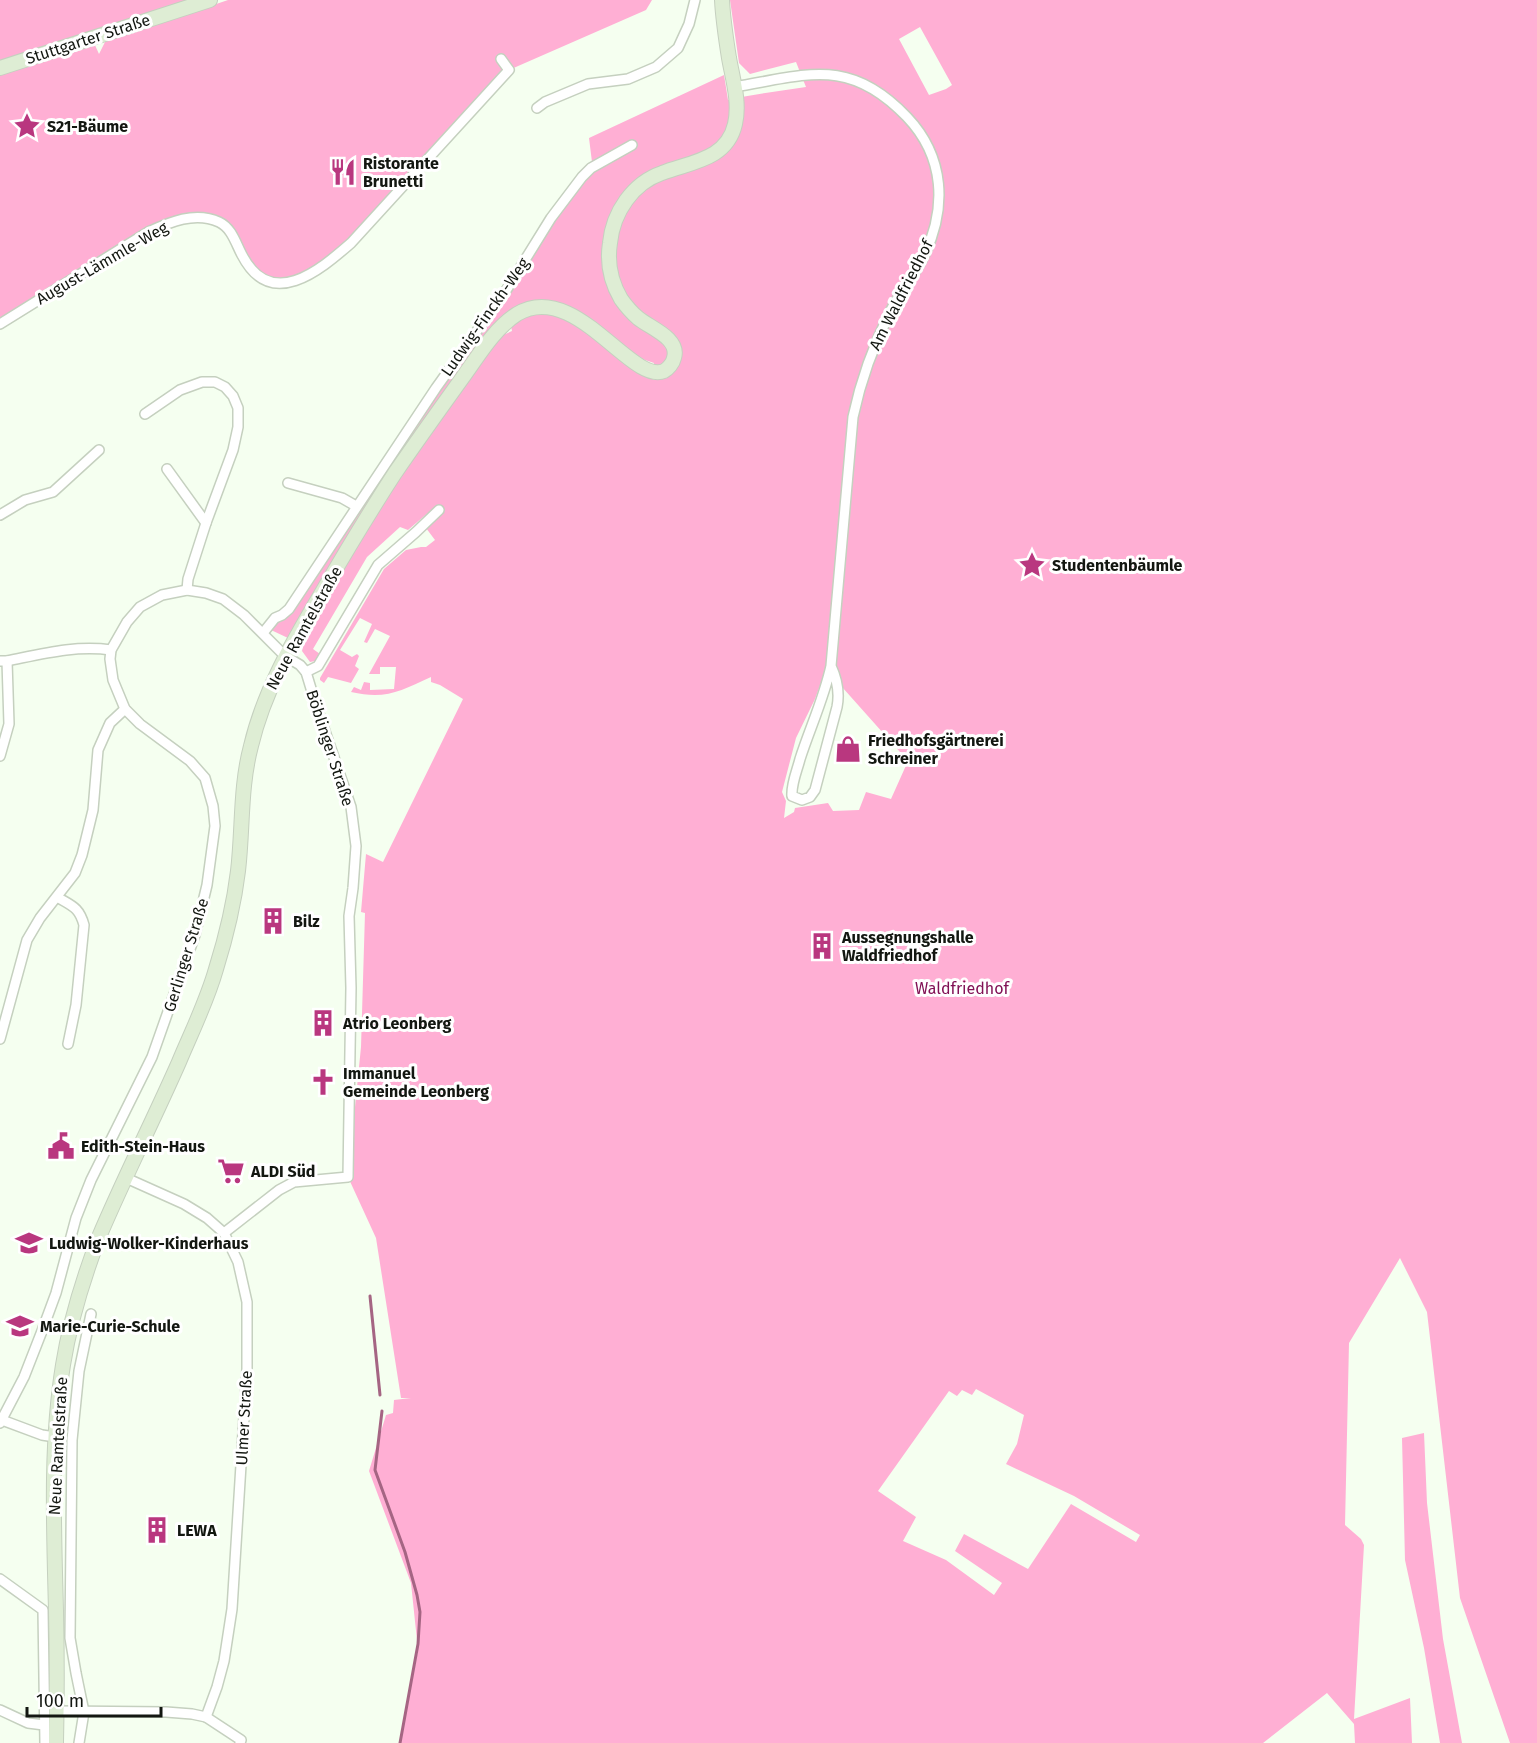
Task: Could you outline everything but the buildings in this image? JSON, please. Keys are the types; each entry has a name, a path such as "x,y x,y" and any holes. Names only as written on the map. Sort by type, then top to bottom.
{"main road":[{"name":"Stuttgarter Straße","path":"0,68 210,0"},
{"name":"Neue Ramtelstraße","path":"56,1743 53,1504 55,1437 63,1365 76,1304 99,1237 198,1020 227,933 239,868 242,800 250,749 263,706 285,656 331,576 395,474 490,340 509,321 525,310 559,309 582,321 648,370 662,372 672,364 675,352 668,339 628,309 614,285 609,258 611,231 623,205 640,186 662,173 707,158 723,147 731,136 735,123 736,99 723,21 722,0"}],"street":[{"path":"537,108 545,102 588,84 628,79 656,68 678,48 689,24 695,0"},
{"name":"August-Lämmle-Weg","path":"0,324 148,232 184,218 219,222 235,240 246,261 257,275 272,284 288,282 314,272 351,243 509,70 501,60"},
{"name":"Am Waldfriedhof","path":"734,87 812,74 844,76 868,86 892,103 909,120 930,151 938,177 937,218 924,256 892,308 871,352 853,417 831,666 828,681 793,782 792,796 802,800 810,797 815,790 836,713 839,698 837,678 831,666"},
{"name":"Ludwig-Finckh-Weg","path":"263,633 275,618 289,609 436,388 507,289 550,218 591,168 632,145"},
{"path":"145,414 180,390 202,382 215,382 225,387 233,396 238,408 238,427 233,450 206,523 188,579 187,590"},
{"path":"0,515 25,500 53,492 99,450"},
{"path":"167,469 206,523"},
{"path":"288,483 342,498 356,506"},
{"path":"306,672 318,666 378,565 439,510"},
{"path":"0,756 9,724 3,661 75,648 94,647 111,650 127,622 140,607 162,596 187,590 206,593 223,600 244,615 285,656"},
{"name":"Gerlinger Straße","path":"55,1437 1,1421 24,1377 42,1332 56,1293 76,1218 91,1180 152,1057 195,935 207,885 214,826 213,806 205,778 190,761 140,724 125,709 113,680 111,650"},
{"name":"Böblinger Straße","path":"224,1233 279,1190 294,1182 348,1177 351,988 349,916 356,846 351,807 306,672 300,665 285,656"},
{"path":"0,1039 27,940 40,918 75,873 82,855 93,810 98,750 110,723 125,709"},
{"path":"57,897 81,913 84,925 76,1005 68,1044"},
{"name":"Ulmer Straße","path":"126,1178 184,1204 207,1218 224,1233 238,1262 247,1302 247,1369 232,1609 224,1661 206,1717"},
{"name":"Neue Ramtelstraße","path":"78,1743 84,1712 70,1638 72,1440 80,1371 91,1314"},
{"path":"0,1578 43,1610 45,1743"},
{"path":"0,1710 28,1723 44,1725"},
{"path":"57,1711 166,1712 206,1717 240,1742"}],"green space":[{"path":"0,0 192,0 0,61"},
{"path":"228,0 652,0 646,10 509,70 330,261 288,282 257,275 226,228 197,217 167,223 0,324 0,74 94,43 99,54 105,42"},
{"name":"Waldfriedhof","path":"730,0 1537,0 1537,1743 1510,1743 1460,1598 1427,1312 1400,1258 1349,1343 1345,1525 1361,1539 1364,1545 1354,1719 1410,1698 1412,1743 1355,1743 1354,1724 1327,1693 1263,1743 400,1743 418,1650 411,1583 369,1471 386,1415 393,1413 394,1400 411,1398 401,1398 376,1238 348,1177 361,1047 365,913 361,912 366,854 383,862 463,699 431,682 431,677 392,693 374,695 351,692 354,687 361,690 364,682 370,683 370,690 394,689 396,667 380,667 380,674 369,674 390,636 375,629 367,643 364,642 372,624 360,618 340,650 352,657 357,654 359,656 355,666 359,669 351,683 328,677 324,683 320,678 384,569 406,550 426,547 435,540 426,528 442,512 436,506 408,530 400,527 367,557 313,649 320,654 315,661 310,662 302,651 304,643 302,641 356,544 409,462 499,337 512,331 511,326 536,314 556,315 578,325 646,377 655,380 654,363 642,359 566,305 546,301 518,307 356,526 288,638 271,630 429,402 520,277 554,218 593,170 589,138 724,75 728,100 806,87 796,62 750,74 739,63","holes":["920,27 952,85 929,95 899,39","826,669 908,761 891,799 866,792 859,810 833,811 828,803 795,808 794,812 784,818 786,801 782,792 796,738 815,699","976,1389 1024,1415 1017,1444 1006,1464 1074,1496 1140,1535 1136,1542 1071,1504 1028,1569 964,1534 955,1551 1002,1583 994,1595 946,1560 903,1541 916,1517 878,1491 949,1391 957,1396 962,1390 972,1395"]},
{"path":"1424,1433 1427,1503 1443,1639 1462,1743 1440,1743 1424,1648 1405,1560 1402,1438"}],"waterway":[{"path":"370,1296 380,1395"},
{"path":"382,1411 375,1470 405,1552 420,1612 418,1644 400,1743"}],"place":[{"name":"S21-Bäume","path":"27,126"},
{"name":"Ristorante Brunetti","path":"343,172"},
{"name":"Studentenbäumle","path":"1032,565"},
{"name":"Friedhofsgärtnerei Schreiner","path":"848,749"},
{"name":"Bilz","path":"273,921"},
{"name":"Aussegnungshalle Waldfriedhof","path":"822,946"},
{"name":"Atrio Leonberg","path":"323,1023"},
{"name":"Immanuel Gemeinde Leonberg","path":"323,1082"},
{"name":"Edith-Stein-Haus","path":"61,1146"},
{"name":"ALDI Süd","path":"231,1171"},
{"name":"Ludwig-Wolker-Kinderhaus","path":"29,1243"},
{"name":"Marie-Curie-Schule","path":"20,1326"},
{"name":"LEWA","path":"157,1530"}]}
